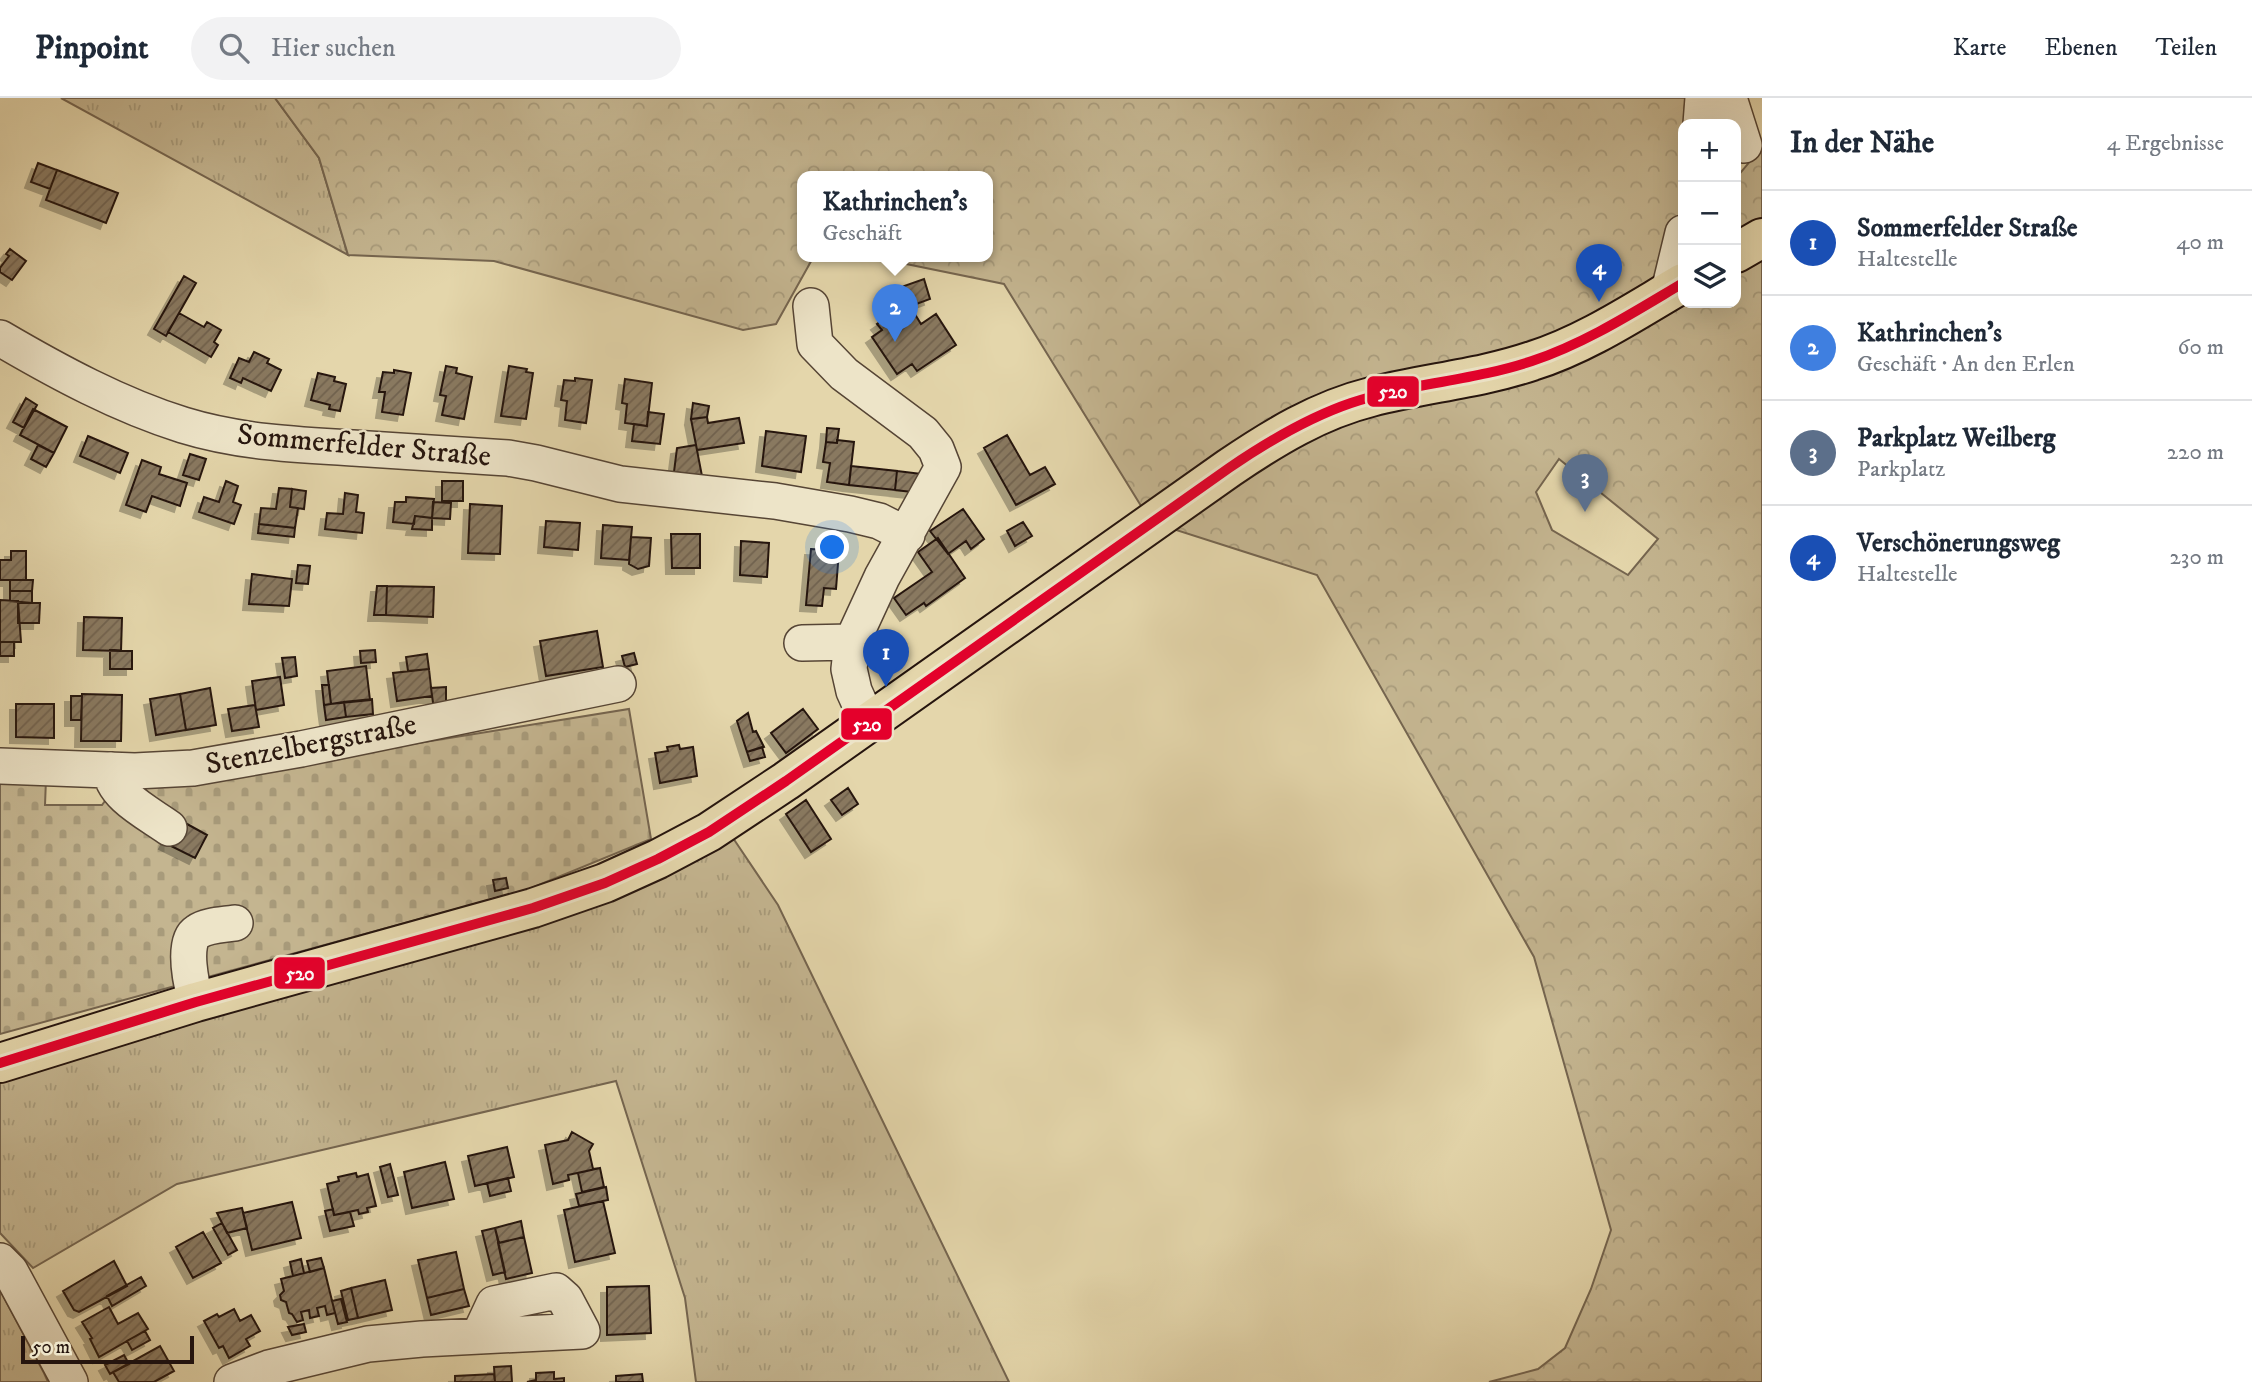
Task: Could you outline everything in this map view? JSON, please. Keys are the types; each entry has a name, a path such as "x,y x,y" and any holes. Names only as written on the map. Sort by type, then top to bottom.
{"main road":[{"path":"1741,250 1762,237"},
{"path":"0,1063 196,1002 533,908 605,883 658,859 709,832 1261,446 1296,426 1334,408 1370,397 1495,373 1535,360 1610,325 1676,287"}],"street":[{"path":"1701,119 1703,98"},
{"path":"1729,98 1747,141"},
{"path":"1676,287 1681,245"},
{"path":"811,306 815,344 844,374 923,433 941,458 943,467 864,611 852,642 849,669 854,691 869,722"},
{"name":"Sommerfelder Straße","path":"0,338 59,373 134,406 184,425 225,435 279,443 508,458 620,484 775,501 850,514 879,521 907,535"},
{"path":"802,643 852,642"},
{"name":"Stenzelbergstraße","path":"0,766 111,770 193,768 618,684"},
{"path":"111,770 111,780 117,790 169,828"},
{"path":"196,1002 190,979 189,942 193,934 202,929 235,923"},
{"path":"0,1261 10,1271 70,1382"},
{"path":"232,1382 269,1367 368,1344 479,1336"}],"green space":[{"path":"61,98 275,98 319,158 348,255"},
{"path":"275,98 1718,98 1715,119 1678,119 1678,308 1741,308 1741,172 1762,147 1762,1382 1489,1382 1538,1369 1565,1348 1591,1289 1611,1230 1534,957 1317,575 1151,522 1004,284 896,262 993,262 993,171 797,171 797,262 811,262 776,324 743,330 494,261 348,255 319,158","holes":["1559,459 1658,539 1628,575 1552,530 1536,492"]},
{"path":"629,709 651,839 529,889 0,1034 0,779 46,779 45,805 102,805 119,782 412,744"},
{"path":"733,838 778,905 1009,1382 696,1382 685,1298 616,1081 177,1184 33,1268 0,1233 0,1080"},
{"path":"0,1290 44,1373 48,1382 0,1382"}],"building":[{"path":"38,163 57,170 50,189 31,182"},
{"path":"57,170 118,193 106,223 46,200"},
{"path":"10,249 26,261 12,280 0,272"},
{"path":"184,276 196,283 166,336 154,329"},
{"path":"924,279 930,299 911,306 904,286"},
{"path":"908,303 921,324 936,314 956,345 917,371 912,364 897,374 872,337 882,330 877,324"},
{"path":"179,313 204,327 207,322 221,330 214,342 218,345 211,357 168,332"},
{"path":"254,352 269,359 267,363 281,370 271,391 243,378 241,383 230,378 239,358 249,362"},
{"path":"446,366 457,368 456,373 472,377 464,419 442,415 446,396 440,395"},
{"path":"509,366 527,369 526,372 533,373 526,419 501,416"},
{"path":"394,370 411,373 403,415 382,412 385,392 379,392 383,372 394,373"},
{"path":"318,373 335,377 334,381 346,384 340,411 311,400"},
{"path":"575,378 592,380 586,423 565,420 567,401 561,400 564,380 575,381"},
{"path":"625,379 652,383 647,426 625,423 627,404 622,403"},
{"path":"26,398 37,405 24,428 13,422"},
{"path":"693,403 709,406 707,417 691,419"},
{"path":"33,409 67,427 54,453 20,435"},
{"path":"648,412 664,414 660,444 632,441 634,424 647,426"},
{"path":"707,417 708,423 739,418 744,443 697,450 691,419"},
{"path":"827,428 839,429 837,443 826,442"},
{"path":"766,431 806,436 801,472 762,466"},
{"path":"1007,435 1030,475 1045,467 1055,484 1016,505 984,448"},
{"path":"88,436 128,453 120,473 80,456"},
{"path":"837,440 854,442 849,485 827,482 830,463 823,462 826,442 837,443"},
{"path":"38,445 54,453 46,467 31,459"},
{"path":"696,445 702,476 674,472 677,448"},
{"path":"190,454 206,459 199,480 183,475"},
{"path":"142,460 161,467 159,474 187,483 180,506 152,496 146,512 126,505"},
{"path":"851,466 897,471 895,490 849,485"},
{"path":"897,471 922,474 912,492 895,490"},
{"path":"226,481 238,486 233,502 241,505 234,524 199,512 204,497 219,502"},
{"path":"442,481 463,481 463,501 442,501"},
{"path":"279,488 292,489 290,507 298,508 295,528 259,524 261,508 276,509"},
{"path":"292,489 306,491 304,509 290,507"},
{"path":"345,493 358,495 356,512 364,513 362,533 325,529 327,513 343,514"},
{"path":"406,497 434,499 432,518 415,516 414,524 393,522 395,502 406,502"},
{"path":"433,502 451,503 450,519 432,518"},
{"path":"470,504 502,506 500,554 468,553"},
{"path":"963,509 984,539 971,549 966,541 948,554 930,531"},
{"path":"415,516 432,518 432,530 412,529"},
{"path":"546,521 580,523 578,550 544,547"},
{"path":"1023,522 1032,536 1015,546 1007,531"},
{"path":"259,524 295,528 294,537 258,533"},
{"path":"603,525 632,527 629,560 601,558"},
{"path":"671,534 700,534 700,568 672,568"},
{"path":"631,537 651,538 649,566 638,569 629,564"},
{"path":"938,538 965,578 926,606 924,603 906,615 894,598 932,572 918,552"},
{"path":"741,541 769,543 767,577 740,575"},
{"path":"811,549 839,551 836,589 824,588 822,606 806,605"},
{"path":"11,551 26,551 26,580 0,580 0,560 11,560"},
{"path":"298,565 310,566 308,584 296,583"},
{"path":"252,574 292,579 289,606 249,604"},
{"path":"10,580 33,580 32,591 10,591"},
{"path":"377,586 387,586 386,615 374,615"},
{"path":"387,586 434,587 433,617 386,615"},
{"path":"10,591 32,591 32,603 10,601"},
{"path":"0,600 18,601 21,642 0,642"},
{"path":"18,603 40,603 39,623 18,623"},
{"path":"84,617 122,618 121,651 83,650"},
{"path":"597,631 603,667 546,676 540,641"},
{"path":"0,642 14,642 14,656 0,656"},
{"path":"110,650 132,651 132,669 110,669"},
{"path":"375,650 376,662 361,663 360,651"},
{"path":"634,653 637,664 625,667 622,656"},
{"path":"427,654 429,669 408,671 406,657"},
{"path":"295,657 297,676 285,678 282,658"},
{"path":"366,666 370,700 331,704 327,671"},
{"path":"429,669 432,696 397,701 393,673"},
{"path":"280,677 284,705 256,710 252,681"},
{"path":"322,685 329,685 331,704 324,705"},
{"path":"446,687 446,707 434,710 431,688"},
{"path":"210,688 216,725 186,730 180,694"},
{"path":"82,694 122,695 121,741 81,741"},
{"path":"180,694 186,730 156,735 150,699"},
{"path":"71,696 82,696 81,720 71,720"},
{"path":"372,699 373,714 346,717 344,702"},
{"path":"344,702 346,717 326,720 324,705"},
{"path":"16,704 54,704 54,738 16,737"},
{"path":"255,705 259,727 232,731 228,709"},
{"path":"803,709 818,729 786,753 771,733"},
{"path":"748,713 753,732 756,731 764,747 747,752 737,721"},
{"path":"679,745 680,749 693,747 697,776 660,783 655,753 668,751 667,747"},
{"path":"762,747 765,757 750,761 747,752"},
{"path":"848,788 858,804 842,815 831,800"},
{"path":"806,800 831,839 811,852 786,814"},
{"path":"178,819 207,835 195,858 165,843"},
{"path":"506,878 508,888 495,891 493,880"},
{"path":"572,1132 593,1144 589,1151 593,1169 600,1168 568,1175 569,1180 553,1184 545,1145 568,1140"},
{"path":"507,1147 514,1177 475,1186 468,1156"},
{"path":"445,1162 454,1199 412,1208 404,1172"},
{"path":"390,1164 398,1195 388,1197 380,1167"},
{"path":"600,1168 604,1187 582,1192 578,1173"},
{"path":"356,1173 357,1177 368,1174 376,1206 359,1214 358,1210 334,1215 327,1184 339,1181 338,1177"},
{"path":"508,1178 511,1191 490,1196 487,1183"},
{"path":"606,1187 608,1200 579,1206 576,1194"},
{"path":"603,1201 615,1253 575,1262 564,1210"},
{"path":"292,1202 301,1238 252,1250 243,1213"},
{"path":"242,1208 247,1228 227,1233 217,1213"},
{"path":"333,1209 334,1215 350,1212 354,1226 330,1231 325,1211"},
{"path":"521,1221 524,1237 499,1243 495,1228"},
{"path":"222,1223 237,1250 228,1255 213,1228"},
{"path":"495,1228 505,1272 493,1275 482,1231"},
{"path":"203,1232 221,1263 193,1278 176,1247"},
{"path":"524,1237 532,1273 506,1279 498,1243"},
{"path":"456,1252 464,1289 427,1298 418,1260"},
{"path":"321,1258 324,1268 310,1272 307,1261"},
{"path":"301,1259 304,1273 293,1276 290,1262"},
{"path":"114,1261 127,1286 79,1312 74,1310 63,1291"},
{"path":"324,1268 335,1313 327,1315 325,1306 317,1308 319,1316 310,1318 309,1310 301,1312 303,1320 297,1322 289,1313 286,1302 281,1300 280,1295 284,1291 281,1279"},
{"path":"141,1277 146,1286 112,1306 107,1296"},
{"path":"385,1280 392,1310 358,1318 351,1288"},
{"path":"649,1286 651,1333 607,1335 607,1287"},
{"path":"351,1288 358,1318 348,1320 341,1291"},
{"path":"464,1289 469,1306 431,1315 427,1298"},
{"path":"341,1299 347,1322 338,1324 332,1301"},
{"path":"109,1307 118,1324 138,1313 148,1329 99,1357 82,1322"},
{"path":"234,1309 240,1321 251,1315 260,1331 246,1339 250,1346 229,1358 223,1346 219,1348 204,1321"},
{"path":"304,1324 306,1332 292,1335 288,1327"},
{"path":"145,1331 150,1340 132,1350 127,1341"},
{"path":"160,1346 174,1371 154,1382 119,1382 113,1372"},
{"path":"124,1355 129,1364 110,1374 105,1365"},
{"path":"511,1366 512,1382 495,1382 494,1367"},
{"path":"554,1372 554,1379 564,1378 564,1382 527,1382 536,1380 536,1373"},
{"path":"494,1374 495,1382 455,1382 455,1376"},
{"path":"642,1374 643,1382 616,1382 616,1376"}],"transit line":[{"name":"520","path":"0,1063 196,1002 533,908 605,883 658,859 709,832 786,781 1229,468 1288,431 1335,409 1373,396 1510,368 1552,354 1609,326 1678,286"}],"place":[{"name":"Verschönerungsweg","path":"1599,302"},
{"name":"Kathrinchen's","path":"895,342"},
{"name":"Parkplatz Weilberg","path":"1585,512"},
{"name":"Sommerfelder Straße","path":"886,687"}]}
